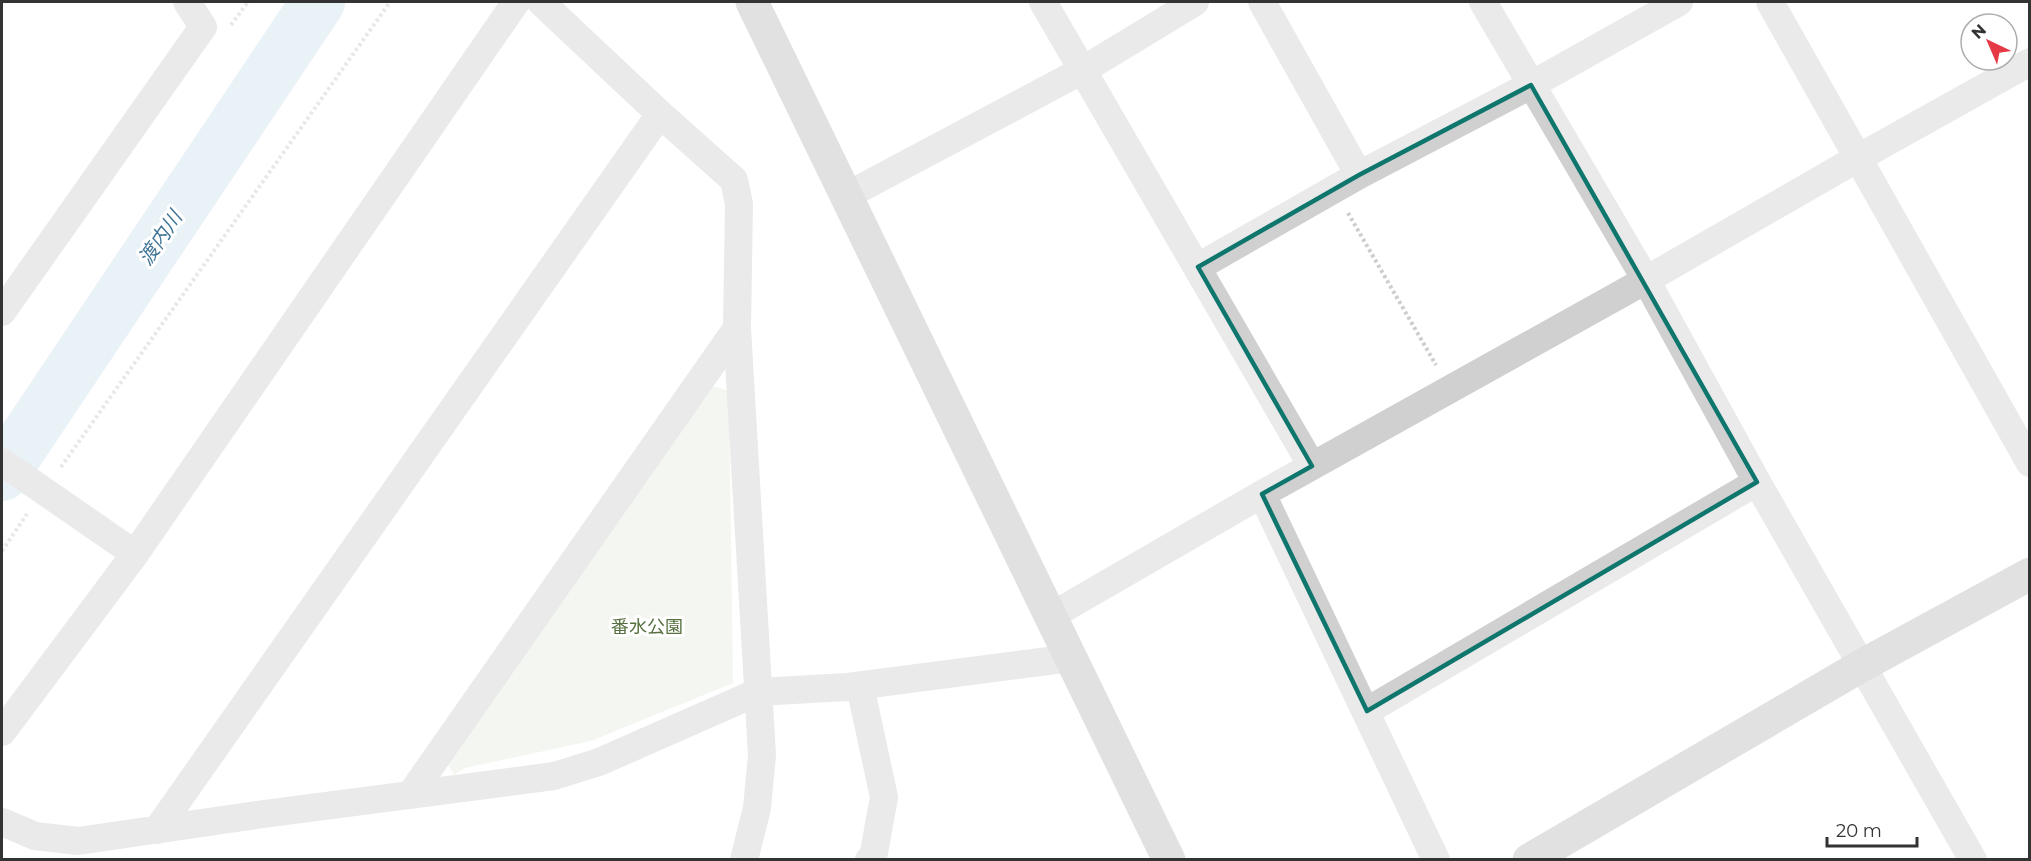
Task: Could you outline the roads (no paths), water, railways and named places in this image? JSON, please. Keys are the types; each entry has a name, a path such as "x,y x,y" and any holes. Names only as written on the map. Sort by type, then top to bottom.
{"street":[{"path":"2,312 203,27 187,2"},
{"path":"2,732 135,554 516,2"},
{"path":"541,2 734,180 740,204 737,328 762,755 751,858"},
{"path":"752,2 1052,616 1168,860"},
{"path":"1043,2 1312,466"},
{"path":"846,196 1083,70 1195,2"},
{"path":"1262,2 1359,175"},
{"path":"1483,2 1646,280 1757,482 1973,860"},
{"path":"1198,267 1359,175 1531,85 1678,2"},
{"path":"1770,2 2030,463"},
{"path":"1052,616 1262,494 2030,62"},
{"path":"158,830 660,114"},
{"path":"411,794 737,328"},
{"path":"2,462 135,554"},
{"path":"1367,711 1757,482"},
{"path":"1262,494 1436,860"},
{"path":"1529,860 1861,666 2030,574"},
{"path":"2,822 35,836 78,841 554,776 599,762 758,692 860,686 1071,658"},
{"path":"860,686 884,797 873,858 869,860"}],"waterway":[{"name":"渡内川","path":"2,474 318,2"}],"park label":[{"name":"番水公園","path":"647,627"}]}
